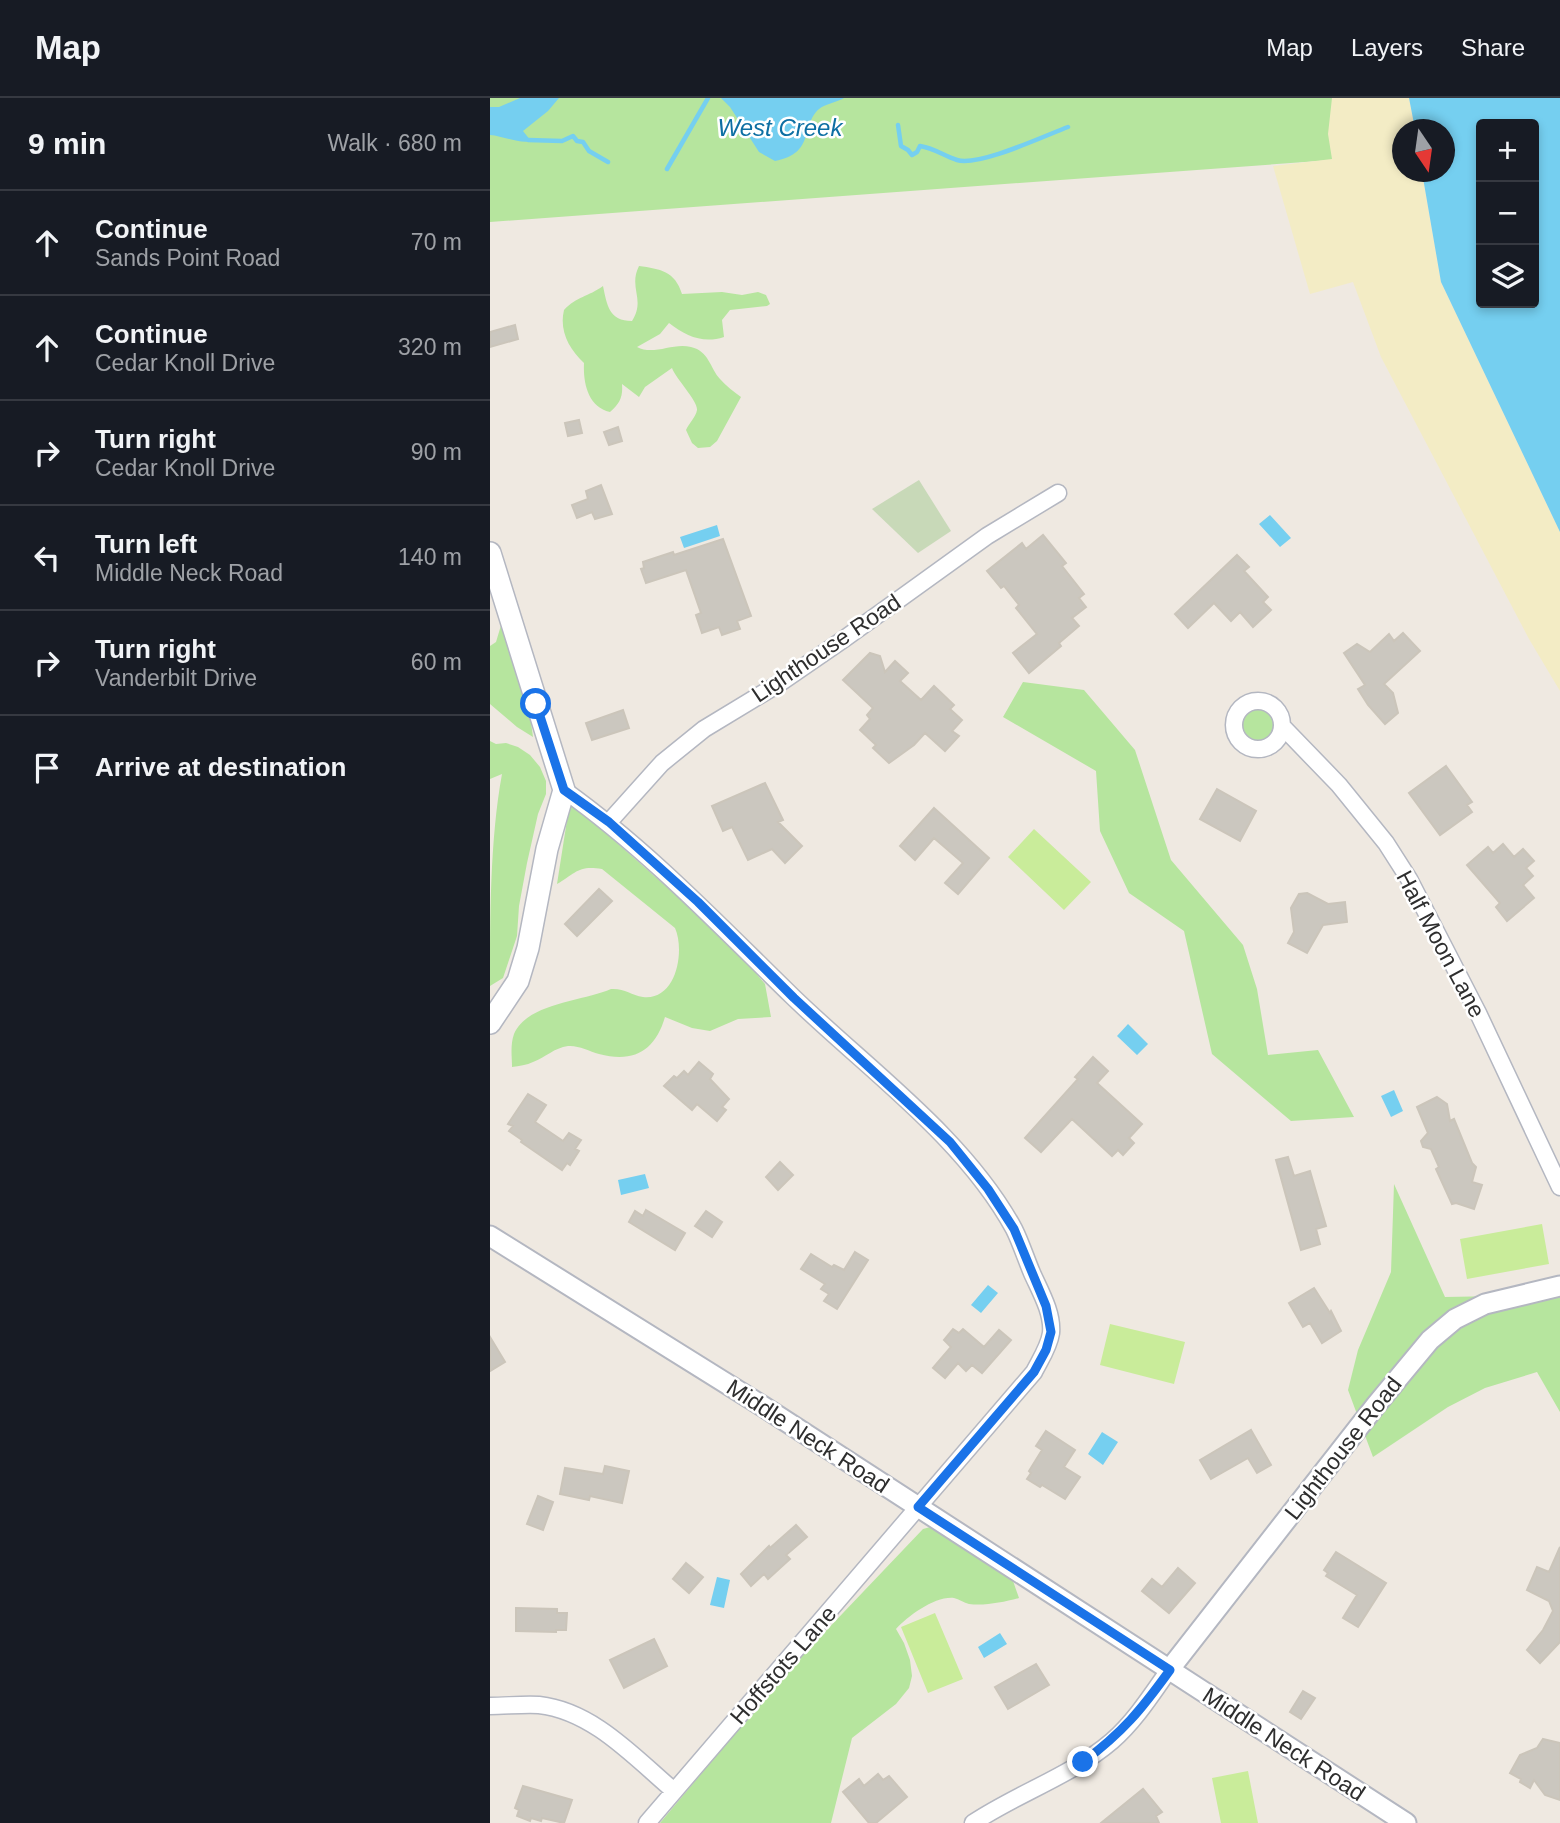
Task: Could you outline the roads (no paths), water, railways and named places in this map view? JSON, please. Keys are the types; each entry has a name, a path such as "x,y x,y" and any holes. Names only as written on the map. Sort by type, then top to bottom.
{"main road":[{"path":"490,552 564,790 547,849 528,948 518,981 490,1023"}],"street":[{"name":"Lighthouse Road","path":"609,822 662,763 704,729 844,639 987,536 1058,493"},
{"name":"Half Moon Lane","path":"1282,726 1339,785 1386,843 1409,880 1478,1013 1560,1187"},
{"name":"Hoffstots Lane","path":"564,790 609,822 698,902 794,998 950,1142 988,1189 1014,1229 1046,1306 1051,1332 1046,1350 1034,1372 648,1823"},
{"name":"Middle Neck Road","path":"490,1236 918,1507 1406,1823"},
{"name":"Lighthouse Road","path":"1170,1670 1194,1636 1430,1340 1455,1319 1485,1304 1560,1286"},
{"path":"973,1823 1083,1762 1113,1740 1139,1713 1170,1670"},
{"path":"490,1706 539,1705 571,1713 606,1733 674,1791"}],"water":[{"path":"520,98 559,98 548,111 523,131 531,141 490,135 490,107 499,107"},
{"name":"West Creek","path":"721,98 844,98 819,109 813,116 802,146 788,157 775,161 759,152 730,107"},
{"path":"1409,98 1560,98 1560,532 1441,282 1424,182 1455,182 1455,119 1413,119"},
{"path":"1270,515 1291,538 1280,547 1259,524"},
{"path":"717,525 720,536 684,548 680,537"},
{"path":"1128,1024 1148,1044 1137,1055 1117,1036"},
{"path":"1394,1090 1403,1111 1391,1117 1381,1096"},
{"path":"645,1174 649,1188 621,1195 618,1180"},
{"path":"988,1285 998,1293 981,1313 971,1305"},
{"path":"1102,1432 1118,1442 1103,1465 1088,1454"},
{"path":"717,1577 730,1580 724,1608 710,1605"},
{"path":"1000,1633 1007,1644 984,1658 978,1647"}],"waterway":[{"path":"667,169 708,98"},
{"path":"898,125 901,146 912,155 920,146 967,161 995,155 1068,127"},
{"path":"528,140 562,141 573,136 577,141 583,142 589,151 608,162"}]}
